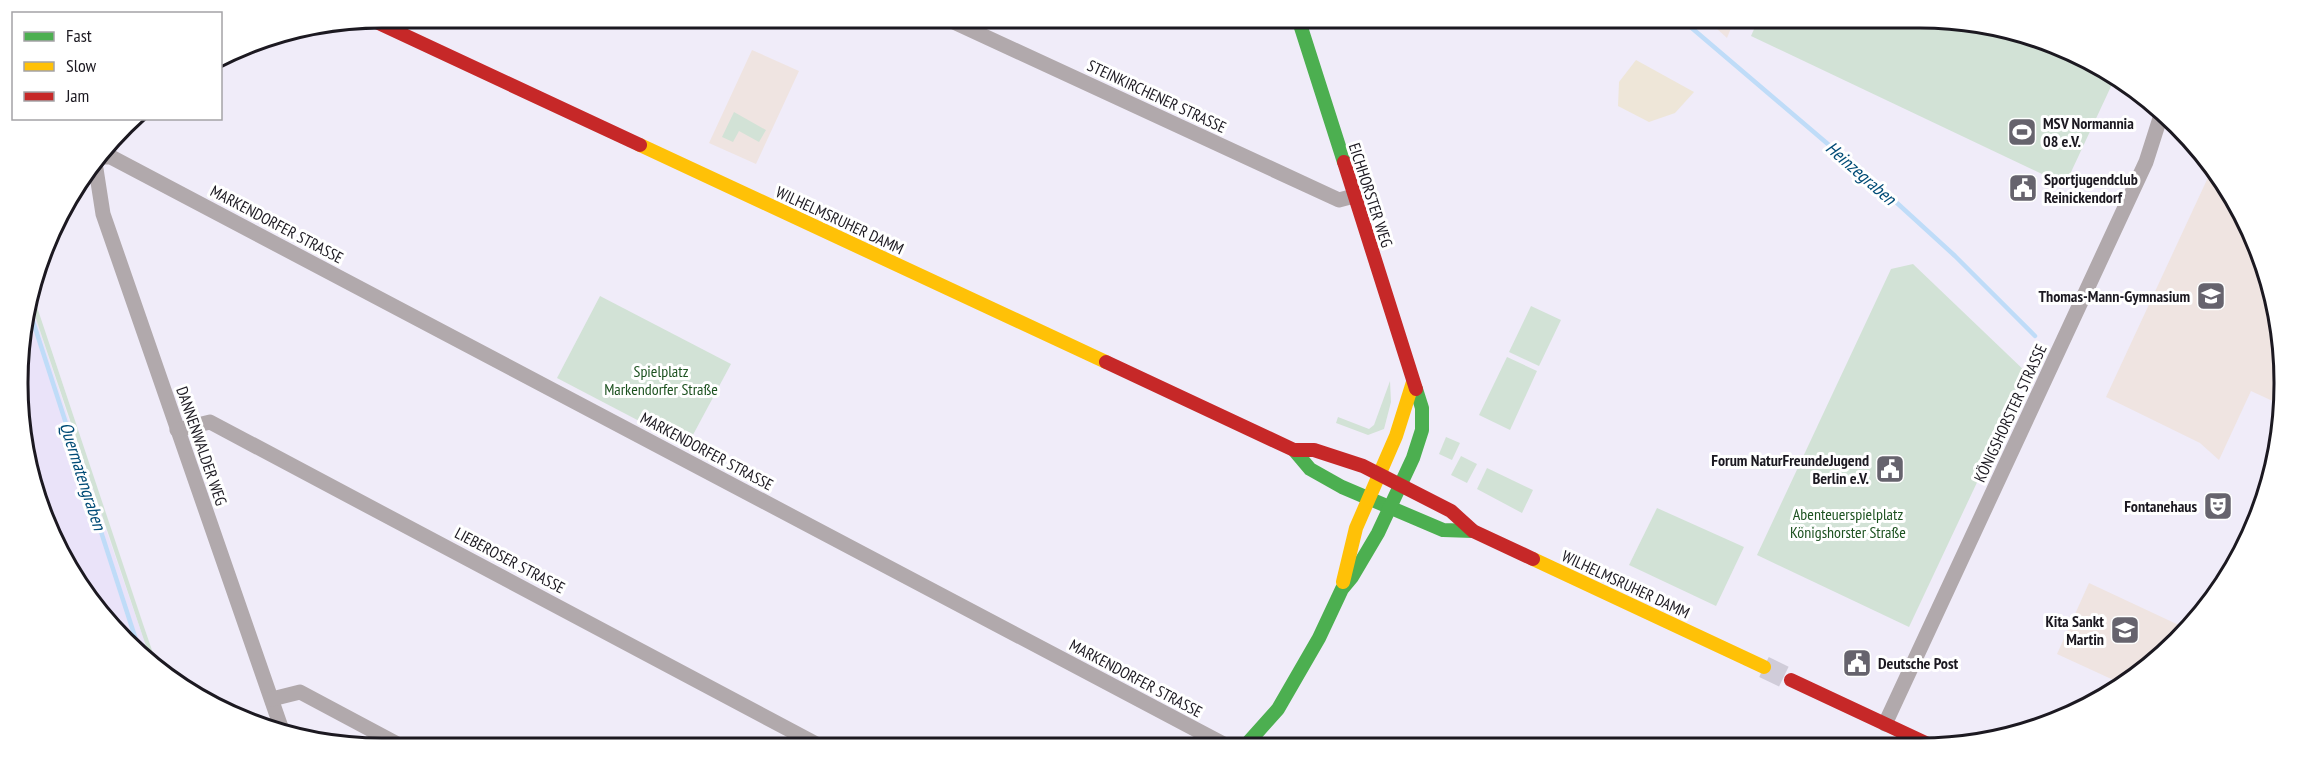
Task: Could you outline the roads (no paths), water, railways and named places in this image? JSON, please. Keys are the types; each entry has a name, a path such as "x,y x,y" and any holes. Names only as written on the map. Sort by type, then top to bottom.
{"main road":[{"name":"WILHELMSRUHER DAMM","path":"389,28 1294,450 1310,469 1342,488 1443,530 1473,531"},
{"name":"EICHHORSTER WEG","path":"1301,28 1422,408 1422,430 1413,458 1374,542 1342,590"},
{"path":"1252,738 1278,709 1319,638 1342,590 1350,547 1394,441 1413,382"},
{"name":"WILHELMSRUHER DAMM","path":"1294,450 1314,450 1363,466 1451,511 1473,531 1764,668"},
{"path":"1791,680 1915,738"}],"street":[{"name":"STEINKIRCHENER STRASSE","path":"967,28 1339,200 1354,196"},
{"name":"KÖNIGSHORSTER STRASSE","path":"1885,724 2146,162 2159,121"},
{"name":"MARKENDORFER STRASSE","path":"110,157 1212,738"},
{"name":"DANNENWALDER WEG","path":"97,174 103,214 279,722"},
{"name":"LIEBEROSER STRASSE","path":"177,430 210,422 805,738"},
{"path":"272,699 300,692 386,738"}],"waterway":[{"name":"Heinzegraben","path":"1692,28 1897,203 1955,256 2035,336"},
{"name":"Quermatengraben","path":"34,324 135,637"}],"tunnel":[{"path":"1764,667 1791,680"}],"place":[{"name":"MSV Normannia 08 e.V.","path":"2022,132"},
{"name":"Sportjugendclub Reinickendorf","path":"2023,188"},
{"name":"Thomas-Mann-Gymnasium","path":"2211,296"},
{"name":"Forum NaturFreundeJugend Berlin e.V.","path":"1890,469"},
{"name":"Fontanehaus","path":"2218,506"},
{"name":"Kita Sankt Martin","path":"2125,630"},
{"name":"Deutsche Post","path":"1857,663"}],"park label":[{"name":"Spielplatz Markendorfer Straße","path":"661,380"},
{"name":"Abenteuerspielplatz Königshorster Straße","path":"1848,523"}]}
